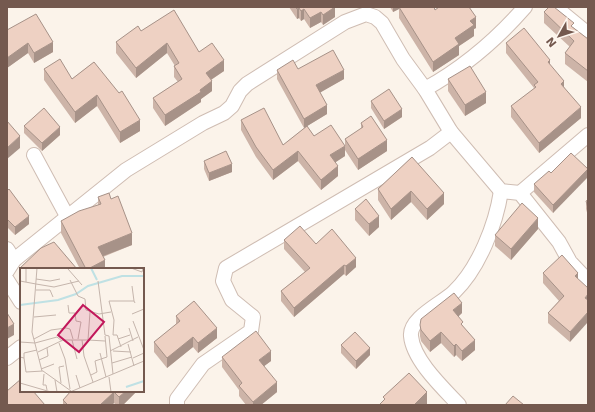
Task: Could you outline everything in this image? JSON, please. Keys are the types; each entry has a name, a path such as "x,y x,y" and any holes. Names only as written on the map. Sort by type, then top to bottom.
{"street":[{"path":"425,89 439,81 504,31 526,7"},
{"path":"555,7 588,34"},
{"path":"9,260 143,158 224,113 232,106 240,91 247,84 345,22 373,12 382,23 403,59 425,89 451,132 501,190 520,193 559,242 570,262 588,281"},
{"path":"173,403 203,364 251,332 253,317 232,300 223,281 226,268 430,148 451,132"},
{"path":"520,193 588,135"},
{"path":"34,155 68,216"},
{"path":"459,405 440,384 415,352 411,334 416,321 454,292 463,282 482,250 498,210 501,190"},
{"path":"7,280 20,300"},
{"path":"7,358 20,348"}],"building":[{"path":"295,7 335,7 323,15 321,12 310,18 304,9 301,11 299,8 297,9"},
{"path":"399,7 434,7 435,10 439,7 469,7 476,17 470,21 474,25 455,38 459,44 433,62"},
{"path":"549,7 554,7 574,23 571,26 588,39 588,71 565,53 574,41 544,12"},
{"path":"174,10 199,52 212,43 224,60 206,73 212,81 200,90 201,92 165,115 153,98 182,79 174,66 179,63 167,43 136,68 116,42 138,26 141,31"},
{"path":"36,14 53,42 34,53 28,43 7,58 7,30"},
{"path":"524,28 550,60 548,62 564,81 561,84 581,107 539,143 511,106 536,87 534,85 538,82 506,43"},
{"path":"333,50 344,70 316,85 327,105 304,119 277,70 293,60 298,69"},
{"path":"60,59 72,79 94,62 119,93 122,91 140,120 120,132 97,95 75,112 44,69"},
{"path":"470,66 486,92 465,105 448,79"},
{"path":"389,89 402,109 384,121 371,101"},
{"path":"44,108 60,127 42,143 24,126"},
{"path":"264,108 283,145 307,126 314,136 331,125 345,146 330,155 338,166 321,180 298,151 273,170 256,147 241,120"},
{"path":"371,116 387,140 358,159 345,139 363,127 361,123"},
{"path":"7,121 20,136 7,148"},
{"path":"226,151 232,164 209,173 204,161"},
{"path":"571,153 588,169 553,205 534,184 549,171 551,173"},
{"path":"412,157 444,193 427,209 411,191 391,209 378,189"},
{"path":"9,189 29,216 15,227 7,219 7,191"},
{"path":"109,193 111,199 118,196 132,233 98,247 105,260 90,268 85,268 61,221 79,211 101,204 98,197"},
{"path":"366,199 379,216 369,224 355,209"},
{"path":"522,203 538,218 511,249 495,235"},
{"path":"300,226 316,244 332,229 356,258 346,266 344,265 294,308 281,291 310,268 284,240"},
{"path":"54,242 76,268 20,268 41,248"},
{"path":"562,255 578,273 575,276 588,288 588,294 585,298 588,300 588,312 570,332 548,313 564,296 543,273"},
{"path":"454,293 462,303 453,310 463,322 461,324 475,340 462,351 456,344 454,346 441,332 430,341 421,330 420,325 421,319"},
{"path":"194,301 217,328 198,343 193,337 167,358 154,342 180,321 176,316"},
{"path":"7,313 14,324 7,328"},
{"path":"256,331 271,351 259,360 277,382 253,402 239,386 242,383 222,357"},
{"path":"355,332 370,348 356,361 341,345"},
{"path":"409,373 427,392 414,405 381,405 380,404 385,399 383,397"},
{"path":"20,380 20,392 34,392 45,405 7,405 7,391"},
{"path":"70,392 114,392 100,405 68,405 63,400"},
{"path":"114,392 125,392 119,397"},
{"path":"513,396 524,405 505,405"}]}
